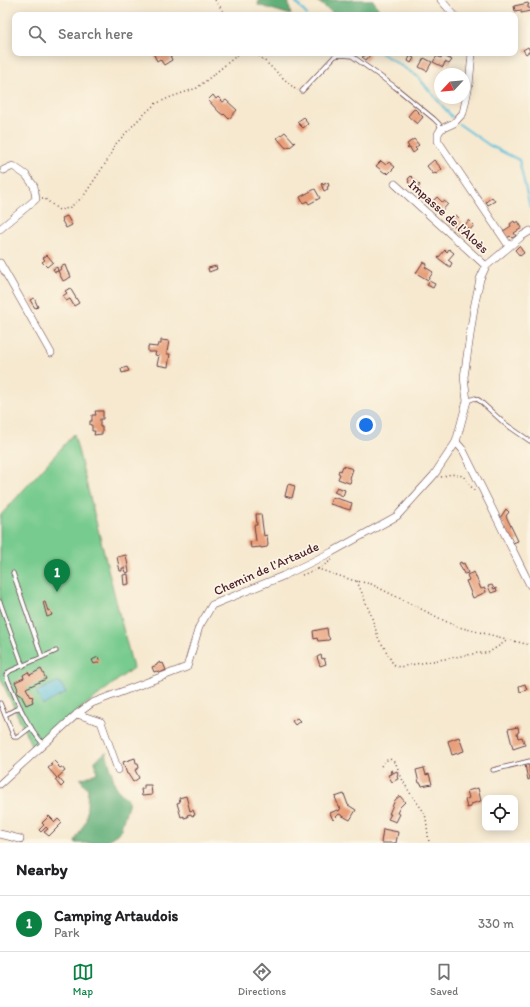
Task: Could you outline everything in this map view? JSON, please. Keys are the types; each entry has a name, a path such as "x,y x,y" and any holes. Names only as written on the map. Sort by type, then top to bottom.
{"street":[{"path":"441,0 451,12"},
{"path":"472,56 469,85 462,112 454,123 441,130 438,134 438,141 509,246"},
{"path":"0,229 36,199 34,186 26,175 12,166 4,170"},
{"name":"Impasse de l'Aloès","path":"395,184 486,266"},
{"path":"530,231 509,246 486,266 480,279 474,308 464,376 467,400 456,442 463,450 530,585"},
{"path":"0,263 51,354"},
{"name":"Chemin de l'Artaude","path":"0,784 92,703 187,667 199,627 212,605 283,576 332,552 397,516 434,475 456,442"},
{"path":"78,714 101,722 118,770"},
{"path":"0,834 20,840"}],"lane":[{"path":"302,91 335,56"},
{"path":"352,56 434,119 439,124 441,130"},
{"path":"467,400 475,398 504,423 530,441"},
{"path":"13,573 42,657"},
{"path":"0,602 23,666"},
{"path":"44,745 31,727 6,676 10,671 56,651"},
{"path":"0,703 14,737 18,737 31,727"},
{"path":"5,715 20,707"},
{"path":"492,770 530,760"}],"path":[{"path":"215,0 224,12"},
{"path":"36,199 44,198 59,210 69,208 83,197 109,158 114,146 136,121 155,104 197,88 236,56"},
{"path":"259,56 295,90 302,91"},
{"path":"437,478 451,474 463,476 476,493"},
{"path":"298,577 318,569 336,558"},
{"path":"318,569 371,584 455,626 530,645"},
{"path":"357,581 371,614 379,640 393,664 399,667 478,653 488,653 508,640"},
{"path":"381,766 384,761 390,759 396,764 403,781 424,812 429,843"}],"green space":[{"path":"259,0 288,0 290,12 281,12 258,5"},
{"path":"316,0 373,0 380,12 332,12"},
{"path":"74,434 133,668 32,747 0,677 0,516"},
{"path":"106,752 116,788 129,801 120,832 103,843 76,843 75,841 86,821 88,789 80,779 97,773 95,761"}],"water":[{"path":"59,681 66,693 43,705 36,692"}],"building":[{"path":"528,3 528,8 530,8 530,11 521,13 521,10 515,11 514,6"},
{"path":"528,47 530,51 526,54 523,50"},
{"path":"154,56 170,56 172,60 164,65 160,59 157,61"},
{"path":"369,56 366,60 362,57"},
{"path":"410,56 414,58 411,63 408,61"},
{"path":"437,56 441,58 442,56 444,56 452,60 449,64 445,62 443,67 433,62"},
{"path":"424,58 432,62 427,71 419,67"},
{"path":"213,95 216,99 218,97 223,102 226,100 237,110 229,119 224,114 223,115 219,112 208,100"},
{"path":"415,109 423,117 417,124 408,116"},
{"path":"304,117 308,124 303,128 297,122"},
{"path":"285,132 295,143 286,148 277,138"},
{"path":"414,139 419,145 415,148 417,150 413,153 410,148 407,148 409,147 407,144"},
{"path":"434,160 442,169 436,174 433,174 427,166"},
{"path":"381,161 386,165 389,162 395,167 388,174 386,172 385,173 376,166"},
{"path":"411,176 420,185 418,188 421,191 419,193 408,182 408,179"},
{"path":"322,183 323,185 328,183 328,189 324,191 321,184"},
{"path":"315,189 320,198 309,204 307,201 303,203 300,197"},
{"path":"437,197 442,202 444,201 448,204 440,213 436,209 437,208 435,207 433,209 429,205"},
{"path":"492,197 495,201 488,205 486,202"},
{"path":"455,215 465,225 469,220 474,225 470,230 468,227 460,235 458,233 460,231 452,224 451,226 447,223"},
{"path":"67,216 72,225 66,228 62,218"},
{"path":"514,221 515,223 518,221 522,228 514,233 516,236 512,238 510,236 507,238 502,232 511,226 510,224"},
{"path":"519,246 524,253 520,256 515,250"},
{"path":"449,249 454,253 448,260 452,263 450,267 438,258 445,250 447,252"},
{"path":"47,255 53,262 47,267 42,262 45,260 43,258"},
{"path":"423,262 427,264 425,267 433,272 428,280 416,273"},
{"path":"65,265 71,277 63,281 58,271 61,269 60,267"},
{"path":"216,266 217,269 209,272 208,268"},
{"path":"57,267 58,271 55,272 53,269"},
{"path":"429,281 435,284 433,288 427,285"},
{"path":"70,288 79,303 74,306 70,299 66,301 63,296 67,293 65,291"},
{"path":"34,298 38,307 35,308 30,300"},
{"path":"161,340 169,341 167,352 167,354 170,354 168,367 157,365 159,356 155,355 156,352 148,352 148,346 157,347 158,344 161,344"},
{"path":"127,367 129,371 122,373 121,369"},
{"path":"95,411 103,411 103,419 100,419 102,434 94,435 95,431 92,431 92,425 90,425 92,415 96,415"},
{"path":"343,466 353,469 350,483 338,479 340,474 338,473 339,470 341,471"},
{"path":"288,484 295,486 292,498 285,496"},
{"path":"337,487 345,490 343,496 334,492"},
{"path":"332,497 352,503 350,510 330,504"},
{"path":"506,509 509,512 506,516 518,541 513,543 500,518"},
{"path":"256,514 261,514 264,536 267,535 267,547 251,548 250,542 256,541 254,525 257,525"},
{"path":"126,555 129,572 126,573 125,568 122,568 122,571 120,571 117,557"},
{"path":"461,562 462,564 464,563 468,573 464,574 459,563"},
{"path":"474,572 481,589 485,588 486,592 473,598 466,581 469,580 467,575"},
{"path":"128,574 129,584 124,585 123,575"},
{"path":"492,585 497,591 491,593 488,586"},
{"path":"43,602 45,602 48,611 50,610 52,615 47,617"},
{"path":"327,628 329,640 318,641 317,638 314,639 313,631"},
{"path":"321,655 326,664 320,666 317,657"},
{"path":"98,657 100,662 94,664 92,660"},
{"path":"160,662 160,664 163,663 166,670 160,673 157,671 154,672 152,667"},
{"path":"41,669 46,679 26,688 33,698 33,702 26,705 21,695 17,693 18,689 15,682 24,678 23,675 28,672 30,675"},
{"path":"525,684 527,690 520,692 519,686"},
{"path":"297,718 300,721 295,725 292,721"},
{"path":"518,727 518,738 522,737 525,745 513,749 508,729"},
{"path":"459,737 464,751 452,755 448,741"},
{"path":"135,758 139,768 135,770 139,778 133,782 127,774 123,762"},
{"path":"54,761 65,771 58,777 64,784 61,787 55,780 57,778 48,768"},
{"path":"525,765 529,765 530,779 528,780"},
{"path":"424,768 426,775 429,774 432,784 422,786 421,783 419,783 416,770"},
{"path":"397,771 398,779 392,782 388,775"},
{"path":"144,785 151,785 152,795 142,796 141,789 144,789"},
{"path":"478,788 481,801 471,804 471,807 467,808 465,800 469,798 467,791"},
{"path":"344,794 348,805 356,810 350,820 339,814 333,820 330,813 337,810 339,811 341,808 339,807 335,797"},
{"path":"186,796 190,811 193,810 195,815 187,815 188,817 184,818 184,816 181,817 177,803 180,802 179,798"},
{"path":"400,796 405,802 397,813 400,814 396,822 388,819 395,800"},
{"path":"49,816 55,822 58,819 62,823 49,836 44,832 48,829 46,827 41,832 39,830 44,825 42,823"},
{"path":"383,829 398,832 396,843 381,843"}],"waterway":[{"path":"294,0 304,12"},
{"path":"386,56 417,76 452,117"},
{"path":"459,124 489,145 519,160 530,208"}],"place":[{"name":"Camping Artaudois","path":"57,592"}]}
